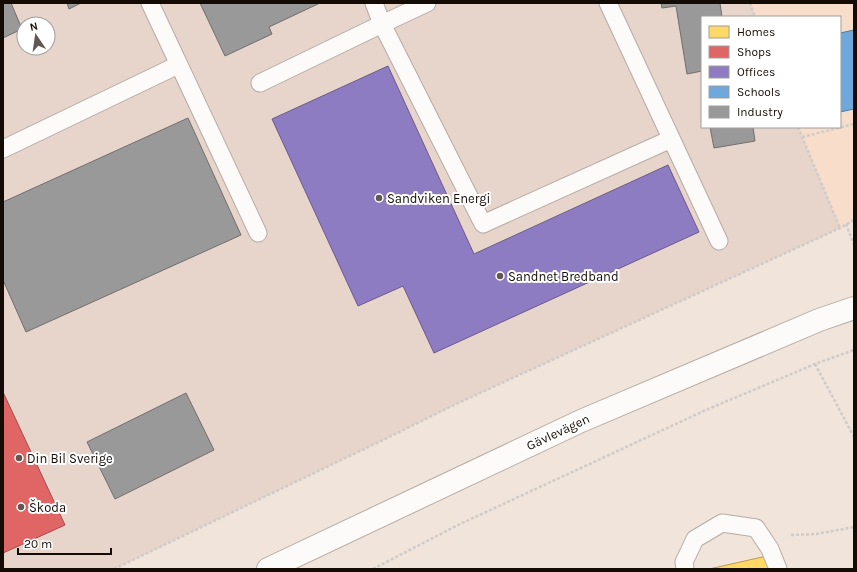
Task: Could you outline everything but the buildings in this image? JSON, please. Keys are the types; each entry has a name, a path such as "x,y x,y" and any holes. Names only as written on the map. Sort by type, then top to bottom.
{"main road":[{"name":"Gävlevägen","path":"268,569 581,421 819,320 854,308"}],"lane":[{"path":"150,3 258,233"},
{"path":"374,3 382,24 482,224 671,139"},
{"path":"260,83 427,3"},
{"path":"608,3 719,241"},
{"path":"3,149 178,65"},
{"path":"685,569 684,562 695,539 722,523 756,528 770,549 778,569"}],"path":[{"path":"750,3 755,16"},
{"path":"841,127 854,124"},
{"path":"798,128 840,228"},
{"path":"802,137 838,128"},
{"path":"114,569 456,404 840,228 854,220"},
{"path":"846,224 854,245"},
{"path":"373,569 458,525 670,426 815,364 854,350"},
{"path":"815,364 854,437"},
{"path":"756,528 779,535 816,534 854,527"}],"shaded area":[{"path":"3,3 750,3 755,16 701,16 701,128 798,128 840,228 456,404 114,569 3,569"},
{"path":"750,3 854,3 854,220 840,228 798,128 841,128 841,16 755,16"}],"place":[{"name":"Sandviken Energi","path":"379,198"},
{"name":"Sandnet Bredband","path":"500,276"},
{"name":"Din Bil Sverige","path":"19,458"},
{"name":"Škoda","path":"21,507"}]}
